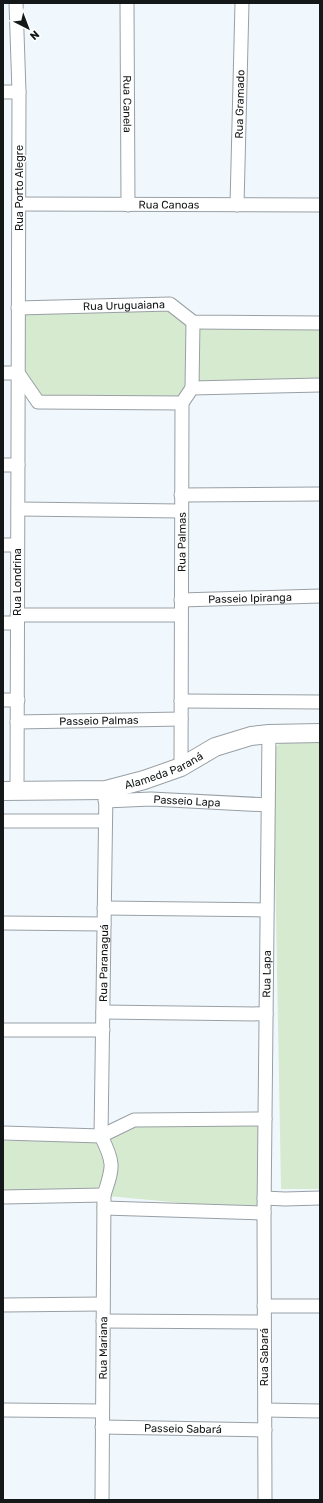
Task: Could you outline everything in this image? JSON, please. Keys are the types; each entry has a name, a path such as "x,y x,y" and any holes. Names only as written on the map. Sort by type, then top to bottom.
{"street":[{"name":"Rua Porto Alegre","path":"16,3 19,92 18,373"},
{"name":"Rua Canela","path":"127,3 128,205"},
{"name":"Rua Gramado","path":"237,205 242,3"},
{"path":"3,92 19,92"},
{"name":"Rua Canoas","path":"19,204 320,206"},
{"name":"Rua Uruguaiana","path":"18,308 170,304 193,322"},
{"path":"3,373 18,373 38,402 182,403 192,388 193,322 320,323"},
{"name":"Rua Londrina","path":"10,791 18,700 18,373"},
{"path":"192,388 320,385"},
{"name":"Rua Palmas","path":"181,767 182,403"},
{"path":"3,465 18,465"},
{"path":"181,495 320,494"},
{"path":"18,509 181,511"},
{"path":"3,545 17,545"},
{"name":"Passeio Ipiranga","path":"181,600 320,596"},
{"path":"3,623 17,619 181,616"},
{"path":"3,700 18,700"},
{"path":"181,701 320,702"},
{"name":"Passeio Palmas","path":"17,722 181,718"},
{"name":"Alameda Paraná","path":"10,791 106,795 181,767 215,747 251,736 269,734 320,733"},
{"name":"Rua Lapa","path":"264,1213 269,734"},
{"name":"Passeio Lapa","path":"106,795 151,799 268,805"},
{"name":"Rua Paranaguá","path":"101,1136 106,795"},
{"path":"3,821 105,821"},
{"path":"104,908 267,910"},
{"path":"3,924 104,924"},
{"path":"103,1012 266,1014"},
{"path":"3,1030 103,1030"},
{"path":"3,1133 101,1136 134,1120 265,1119"},
{"name":"Rua Mariana","path":"101,1136 109,1151 112,1166 104,1202 102,1500"},
{"path":"3,1197 264,1213"},
{"path":"264,1198 320,1198"},
{"name":"Rua Sabará","path":"264,1213 265,1500"},
{"path":"3,1305 103,1304"},
{"path":"264,1306 320,1306"},
{"path":"103,1321 264,1322"},
{"path":"3,1410 102,1410"},
{"path":"265,1410 320,1411"},
{"name":"Passeio Sabará","path":"102,1426 265,1430"}],"green space":[{"path":"168,309 189,322 189,387 180,400 41,399 22,371 22,312"},
{"path":"196,325 320,328 320,381 195,385"},
{"path":"291,741 320,742 320,1189 281,1189 273,750 279,744"},
{"path":"260,1124 259,1208 247,1209 107,1196 116,1175 118,1162 107,1137 136,1125"},
{"path":"3,1141 96,1141 109,1167 95,1192 3,1192"}]}
